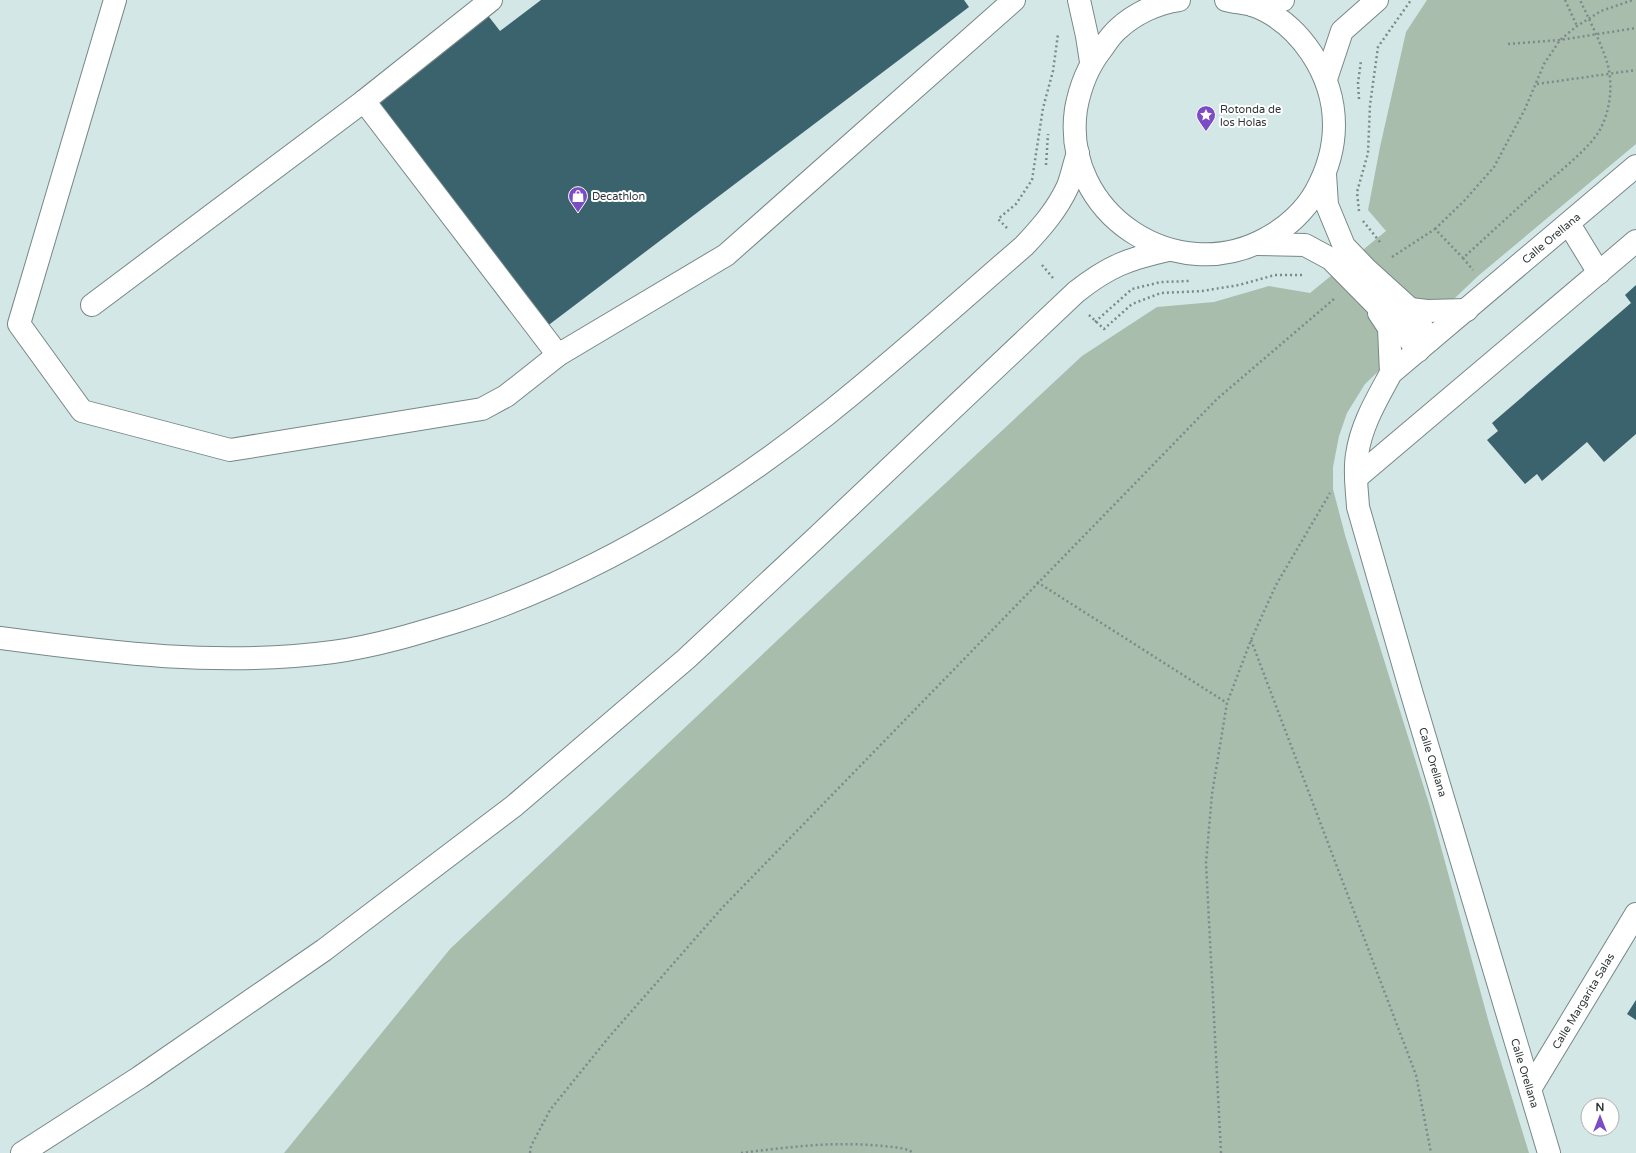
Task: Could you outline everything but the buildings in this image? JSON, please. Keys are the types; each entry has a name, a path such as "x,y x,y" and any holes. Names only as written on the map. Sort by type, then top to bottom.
{"main road":[{"path":"115,0 19,324 82,411 230,450 482,409 506,396 558,355 726,255 1014,0"},
{"path":"92,305 364,101 491,0"},
{"path":"1079,0 1091,62"},
{"path":"1167,1 1142,12 1118,29 1091,62 1079,91 1074,123 1078,154 1084,175 1096,196 1110,214 1127,229 1147,241 1168,250 1192,254 1213,255 1236,251 1257,244 1277,233 1295,218 1314,195 1325,174 1332,150 1334,125 1332,102 1326,79 1313,54 1295,32 1275,17 1252,5 1226,0"},
{"path":"1252,5 1283,0"},
{"path":"1326,79 1342,32 1377,0"},
{"path":"364,101 558,355"},
{"path":"0,638 131,654 224,660 286,657 334,652 376,644 425,632 518,600 562,581 639,541 718,493 776,453 827,414 879,371 1024,246 1045,224 1068,185 1078,154"},
{"name":"Calle Orellana","path":"1550,1153 1358,507 1356,478 1357,454 1369,413 1391,373 1636,166"},
{"path":"1325,174 1327,205 1344,246 1394,296 1410,309 1424,345"},
{"path":"1568,224 1599,273"},
{"path":"1356,478 1636,242"},
{"path":"1257,244 1305,245 1331,259 1406,335 1424,345"},
{"path":"22,1153 140,1077 324,950 514,806 686,659 1071,297 1093,279 1112,267 1136,257 1168,250"},
{"path":"1371,300 1389,328 1391,373"},
{"path":"1410,309 1427,311 1467,310"},
{"name":"Calle Margarita Salas","path":"1530,1089 1636,914"}],"path":[{"path":"1380,242 1360,217 1357,192 1368,152 1370,105 1378,47 1411,0"},
{"path":"1566,0 1577,26"},
{"path":"1463,258 1576,157 1597,133 1605,117 1609,101 1611,82 1607,60 1580,0"},
{"path":"1386,261 1435,229 1464,201 1494,167 1525,109 1544,64 1560,40 1577,26 1601,11 1633,0"},
{"path":"1508,44 1560,40 1636,28"},
{"path":"1057,30 1058,37 1054,64 1043,108 1032,180 1016,204 998,218 1096,322 1104,329 1132,304 1161,293 1202,291 1239,285 1275,274 1310,274"},
{"path":"1536,84 1636,70"},
{"path":"1435,229 1473,270"},
{"path":"1330,294 1335,299"},
{"path":"530,1153 531,1146 550,1110 609,1037 722,908 1037,582 1217,399 1340,295"},
{"path":"1221,1153 1206,863 1212,794 1227,703 1251,640 1276,585 1333,489"},
{"path":"1037,582 1227,703"},
{"path":"1251,640 1416,1075 1432,1153"},
{"path":"741,1153 807,1145 861,1144 906,1148 914,1153"}],"green space":[{"path":"1427,0 1636,0 1636,144 1478,276 1365,384 1347,413 1339,436 1333,467 1333,489 1345,535 1430,807 1489,1023 1529,1153 284,1153 450,949 818,602 1082,356 1157,307 1214,302 1269,286 1310,293 1386,231 1368,210 1380,147 1406,32"}],"place":[{"name":"Rotonda de los Holas","path":"1206,132"},
{"name":"Decathlon","path":"578,213"}]}
